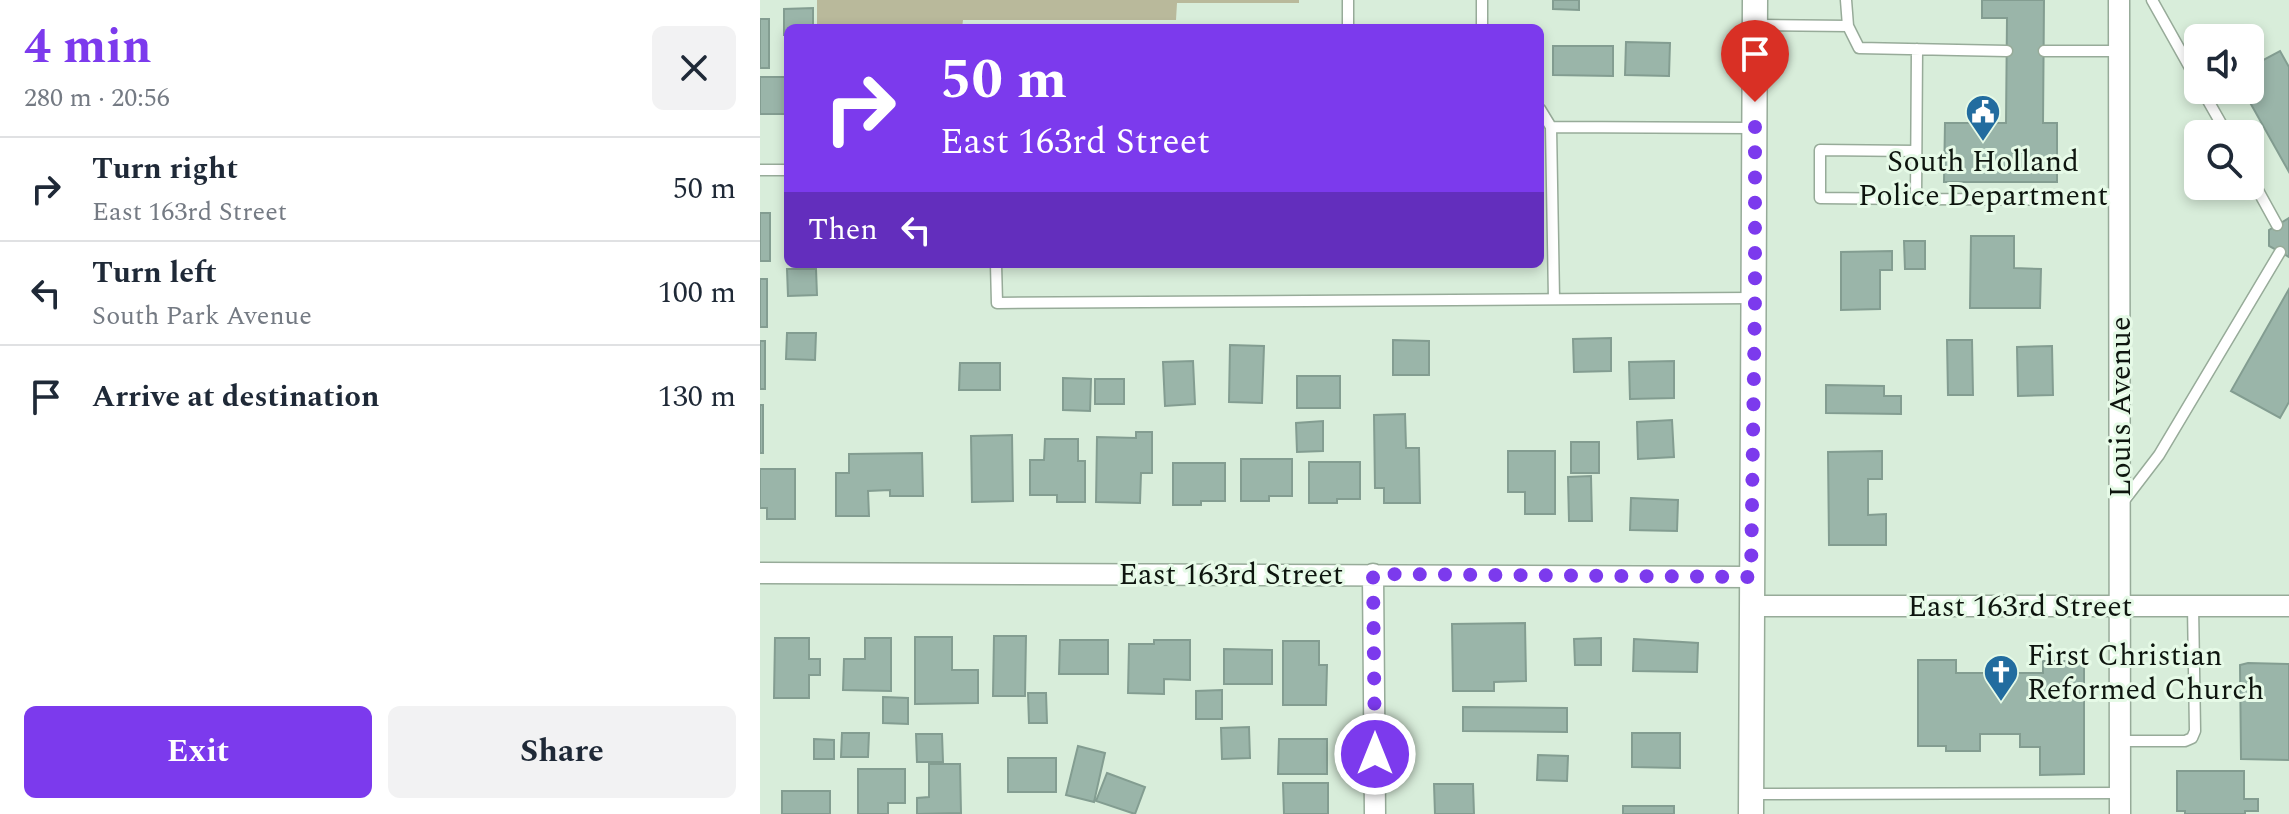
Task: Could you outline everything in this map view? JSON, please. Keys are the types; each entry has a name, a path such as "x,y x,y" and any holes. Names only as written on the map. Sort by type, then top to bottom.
{"street":[{"path":"1751,804 1755,0"},
{"name":"Louis Avenue","path":"2119,0 2120,804"},
{"name":"East 163rd Street","path":"760,573 1751,577"},
{"path":"1373,574 1375,814"},
{"name":"East 163rd Street","path":"1751,606 2289,606"}],"lane":[{"path":"1348,0 1348,24"},
{"path":"1482,0 1482,24"},
{"path":"1846,0 1848,26 1859,48 2007,51"},
{"path":"2152,0 2184,57"},
{"path":"1755,25 1848,26"},
{"path":"1916,199 1917,49"},
{"path":"2044,51 2119,51"},
{"path":"1544,116 1551,127 1554,299"},
{"path":"1551,127 1755,128"},
{"path":"1916,151 1820,150 1820,198 2119,200"},
{"path":"760,170 784,170"},
{"path":"2263,200 2277,225"},
{"path":"2120,507 2159,455 2280,252"},
{"path":"996,268 997,303 1755,298"},
{"path":"2120,741 2185,741 2192,738 2195,731 2193,606"},
{"path":"1751,804 2120,804"}],"green space":[{"path":"817,0 1299,0 1299,3 1177,3 1176,20 817,24"}],"building":[{"path":"1553,0 1579,0 1579,10 1553,9"},
{"path":"1982,0 2044,0 2043,123 2057,123 2057,182 1944,182 1945,123 2006,123 2007,18 1982,18"},
{"path":"813,8 813,24 784,24 784,9"},
{"path":"760,19 769,19 769,68 760,68"},
{"path":"1626,42 1670,43 1669,76 1625,75"},
{"path":"1553,46 1613,46 1613,76 1553,75"},
{"path":"2280,51 2289,67 2289,172 2264,127 2264,120 2260,120 2251,104 2264,104 2264,60"},
{"path":"760,77 784,77 784,114 760,114"},
{"path":"760,213 770,213 770,261 760,261"},
{"path":"2289,218 2289,257 2269,246 2269,230"},
{"path":"1971,236 2014,236 2014,268 2041,269 2040,308 1970,308"},
{"path":"1904,241 1925,241 1925,269 1905,269"},
{"path":"1892,251 1892,270 1880,270 1880,309 1841,310 1841,252"},
{"path":"787,269 816,269 817,295 788,296"},
{"path":"760,279 767,279 767,327 760,327"},
{"path":"2289,289 2289,402 2280,418 2231,391"},
{"path":"787,333 816,333 815,360 786,359"},
{"path":"1611,338 1611,371 1574,372 1573,339"},
{"path":"1393,340 1429,341 1429,375 1393,375"},
{"path":"1947,340 1972,340 1973,395 1948,395"},
{"path":"760,341 765,341 765,389 760,389"},
{"path":"1230,345 1264,346 1262,403 1229,402"},
{"path":"2052,346 2053,395 2018,396 2017,347"},
{"path":"1193,361 1195,404 1165,406 1163,362"},
{"path":"1674,361 1674,398 1630,399 1629,362"},
{"path":"960,363 1000,363 1000,390 959,390"},
{"path":"1297,376 1340,376 1340,408 1297,408"},
{"path":"1063,378 1091,379 1090,411 1063,410"},
{"path":"1095,379 1124,379 1124,404 1095,404"},
{"path":"1826,385 1884,386 1884,396 1901,396 1901,414 1826,413"},
{"path":"760,405 763,405 763,453 760,453"},
{"path":"1405,414 1406,448 1419,448 1420,503 1384,503 1384,488 1375,488 1374,415"},
{"path":"1672,420 1674,457 1638,459 1637,422"},
{"path":"1323,421 1323,451 1297,452 1296,423"},
{"path":"1136,432 1152,432 1152,473 1141,473 1140,503 1096,502 1097,437 1136,438"},
{"path":"1012,435 1013,501 972,502 971,436"},
{"path":"1045,439 1078,439 1078,461 1085,461 1085,502 1057,502 1057,495 1030,495 1030,460 1044,460"},
{"path":"1571,442 1599,442 1599,473 1571,473"},
{"path":"1508,451 1555,451 1555,514 1525,514 1525,492 1508,492"},
{"path":"1882,451 1882,479 1868,479 1868,515 1886,514 1886,545 1829,545 1828,452"},
{"path":"922,453 923,496 890,496 890,490 868,491 869,516 836,516 836,473 849,473 849,454"},
{"path":"1241,459 1292,459 1292,496 1269,496 1269,501 1241,501"},
{"path":"1309,462 1360,462 1360,499 1309,503"},
{"path":"1173,463 1225,463 1225,501 1173,505"},
{"path":"760,469 795,469 795,519 767,519 767,508 760,508"},
{"path":"1591,476 1592,521 1569,521 1568,477"},
{"path":"1631,498 1678,500 1677,531 1630,530"},
{"path":"1525,623 1526,681 1494,682 1494,691 1453,691 1452,624"},
{"path":"994,636 1026,636 1025,696 993,696"},
{"path":"915,637 952,637 952,670 978,670 978,703 915,704"},
{"path":"775,638 809,638 809,659 820,659 820,675 809,675 809,698 774,698"},
{"path":"865,638 891,638 891,691 843,690 844,659 865,659"},
{"path":"1601,638 1601,665 1575,665 1574,639"},
{"path":"1634,639 1698,643 1697,672 1633,671"},
{"path":"1060,640 1108,640 1108,674 1059,674"},
{"path":"1154,640 1190,640 1190,680 1164,679 1164,694 1128,693 1129,644 1154,644"},
{"path":"1283,641 1319,641 1319,665 1327,665 1326,705 1283,705"},
{"path":"1224,649 1272,650 1272,684 1224,684"},
{"name":"First Christian Reformed Church","path":"1918,660 1956,660 1956,673 2043,673 2043,661 2084,661 2084,774 2040,775 2040,747 2020,747 2020,734 1980,734 1980,751 1946,751 1946,746 1918,746"},
{"path":"2289,664 2289,760 2241,759 2240,665"},
{"path":"1222,690 1222,719 1196,719 1196,691"},
{"path":"1028,693 1046,693 1047,723 1029,723"},
{"path":"883,697 908,698 908,724 883,723"},
{"path":"1463,707 1567,708 1567,732 1463,731"},
{"path":"1249,727 1250,758 1222,759 1221,728"},
{"path":"842,733 869,733 868,757 841,757"},
{"path":"1632,733 1680,733 1680,768 1632,767"},
{"path":"916,734 942,734 943,762 917,762"},
{"path":"814,739 834,740 834,759 814,759"},
{"path":"1279,739 1327,739 1327,774 1278,774"},
{"path":"1078,746 1105,753 1094,802 1066,795"},
{"path":"1538,755 1568,756 1567,781 1537,780"},
{"path":"1008,758 1056,758 1056,792 1008,792"},
{"path":"929,764 960,764 961,813 917,814 917,798 929,797"},
{"path":"858,769 905,769 905,803 888,803 888,814 858,814"},
{"path":"2177,771 2244,771 2244,799 2258,799 2258,811 2245,811 2245,814 2185,814 2185,811 2177,811"},
{"path":"1107,773 1145,787 1135,814 1096,801"},
{"path":"1283,783 1328,783 1328,814 1284,814"},
{"path":"1434,784 1473,784 1474,814 1435,814"},
{"path":"782,791 830,791 830,814 782,814"},
{"path":"1623,806 1674,806 1674,814 1623,814"}],"place":[{"name":"South Holland Police Department","path":"1983,143"},
{"name":"First Christian Reformed Church","path":"2001,703"}],"route":[{"path":"1375,754 1373,574 1751,577 1755,102"}]}
